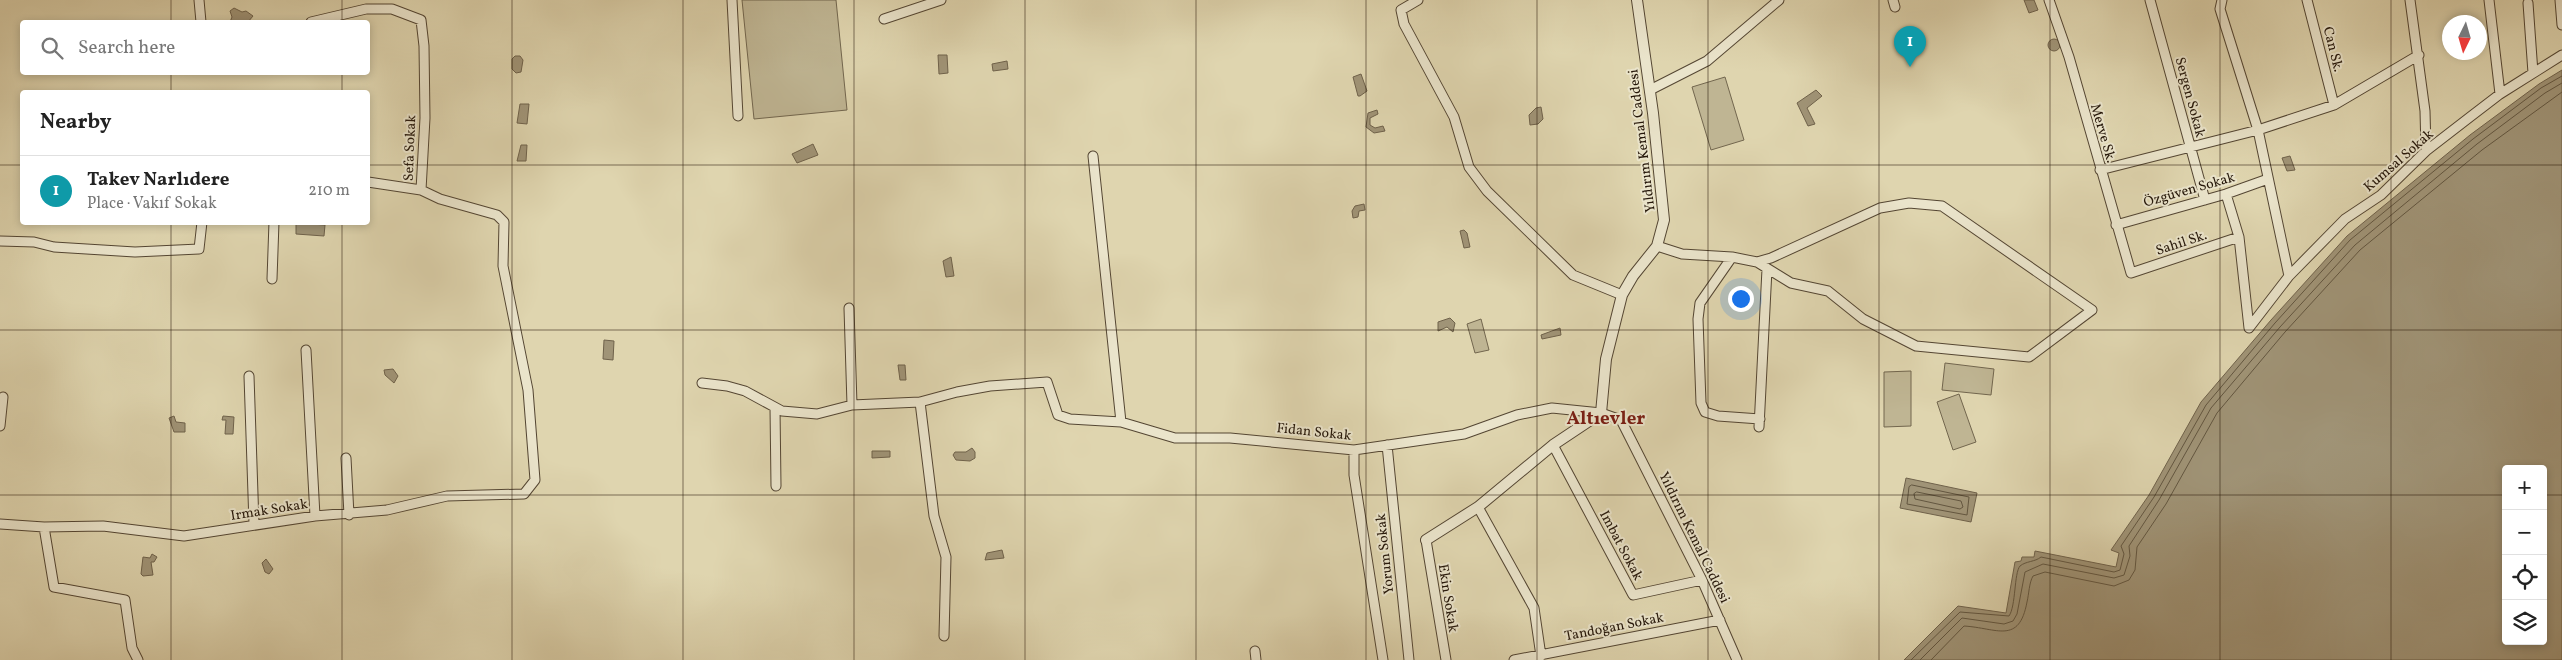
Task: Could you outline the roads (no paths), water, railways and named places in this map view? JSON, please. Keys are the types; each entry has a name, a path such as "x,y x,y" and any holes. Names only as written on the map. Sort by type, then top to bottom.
{"street":[{"path":"199,0 201,20"},
{"path":"732,0 738,116"},
{"path":"884,19 941,0"},
{"path":"1418,0 1401,10 1404,24 1454,117 1469,167 1487,192 1573,276 1622,295"},
{"name":"Yıldırım Kemal Caddesi","path":"1637,0 1664,203 1664,220 1657,246 1633,276 1622,295 1606,359 1601,413 1621,420 1702,580 1737,660"},
{"path":"1650,90 1707,61 1779,0"},
{"name":"Merve Sk.","path":"2049,0 2069,57 2131,273"},
{"name":"Sergen Sokak","path":"2150,0 2205,200"},
{"path":"2222,0 2220,9 2258,130 2289,276"},
{"name":"Can Sk.","path":"2307,0 2334,105"},
{"path":"2410,0 2419,55 2426,151"},
{"path":"2489,0 2500,94"},
{"path":"2560,0 2562,25"},
{"path":"2528,3 2533,73"},
{"name":"Sefa Sokak","path":"319,20 366,9 392,9 421,20 424,46 425,118 421,190 440,199 497,216 504,222 502,266 528,390 535,480"},
{"path":"2100,170 2258,130 2334,105 2419,55"},
{"name":"Kumsal Sokak","path":"2239,237 2249,328 2289,276 2345,220 2381,195 2426,151 2500,94 2562,55"},
{"path":"1093,156 1121,422"},
{"name":"Özgüven Sokak","path":"2116,225 2226,194 2268,179"},
{"path":"370,182 421,190"},
{"path":"2226,194 2239,237"},
{"path":"1657,246 1682,254 1732,257 1758,262 1791,283 1828,292 1863,319 1916,346 2029,357 2092,310 1942,206 1908,203 1880,208 1771,258 1758,262"},
{"path":"0,241 34,242 54,247 135,252 199,249 202,225"},
{"path":"272,279 274,225"},
{"name":"Sahil Sk.","path":"2131,273 2239,237"},
{"path":"1732,257 1700,303 1698,319 1701,403 1705,412 1759,423 1767,269"},
{"path":"849,308 852,405"},
{"path":"306,350 315,516"},
{"path":"250,376 254,524"},
{"name":"Fidan Sokak","path":"920,402 982,388 1047,382 1058,415 1070,419 1121,422 1174,438 1230,438 1354,450 1464,434 1517,415 1552,408 1601,413"},
{"path":"702,383 728,386 745,391 775,408 800,414 817,414 852,405 920,402 934,516 946,557 944,636"},
{"path":"0,426 3,397"},
{"path":"775,408 776,486"},
{"path":"1426,540 1478,506 1553,445 1601,413"},
{"name":"Yorum Sokak","path":"1388,445 1409,660"},
{"name":"Imbat Sokak","path":"1553,445 1633,595 1702,580"},
{"path":"1354,450 1354,474 1383,660"},
{"path":"346,458 348,515"},
{"name":"Irmak Sokak","path":"0,524 44,527 104,526 184,536 315,516 348,515 387,510 447,496 524,494 535,480"},
{"path":"1478,506 1534,608 1541,656"},
{"path":"44,527 54,587 126,600 132,648 138,660"},
{"name":"Ekin Sokak","path":"1426,540 1446,660"},
{"name":"Tandoğan Sokak","path":"1514,660 1720,620"},
{"path":"1565,650 1567,660"}],"water":[{"path":"2024,0 2034,0 2038,10 2029,13"},
{"path":"234,8 242,12 246,11 253,16 250,20 231,20 230,11"},
{"path":"2054,39 2060,45 2054,51 2048,45"},
{"path":"938,55 947,55 948,73 939,74"},
{"path":"515,56 520,56 523,60 521,72 516,73 512,69 512,59"},
{"path":"1007,61 1008,69 993,71 992,64"},
{"path":"2562,70 2562,660 1904,660 1958,606 2006,613 2015,562 2021,561 2022,557 2034,557 2035,551 2116,567 2119,553 2111,550 2149,495 2201,402 2271,320 2347,236 2470,135 2539,84"},
{"path":"1361,74 1367,91 1358,96 1353,77"},
{"path":"1816,90 1822,96 1807,108 1815,124 1808,126 1797,103"},
{"path":"520,104 529,104 527,124 517,123"},
{"path":"1541,107 1543,119 1538,124 1530,125 1529,115 1536,108"},
{"path":"1377,110 1378,114 1370,118 1370,125 1375,128 1383,126 1385,131 1374,133 1366,127 1368,113"},
{"path":"813,144 818,155 797,163 792,154"},
{"path":"521,145 527,145 526,161 517,161"},
{"path":"2290,156 2295,170 2287,171 2282,158"},
{"path":"1364,204 1365,210 1359,211 1358,217 1353,218 1352,211 1355,206"},
{"path":"296,225 325,225 324,236 296,234"},
{"path":"1464,230 1467,233 1470,247 1464,248 1460,231"},
{"path":"951,257 954,276 946,277 943,261"},
{"path":"1450,318 1455,323 1453,332 1447,327 1438,331 1438,322"},
{"path":"1560,328 1561,335 1542,339 1541,335"},
{"path":"604,340 614,341 613,360 603,359"},
{"path":"898,365 905,365 906,380 900,380"},
{"path":"393,369 398,376 394,383 385,375 384,370"},
{"path":"174,416 176,422 185,423 185,432 174,432 169,418"},
{"path":"223,416 234,417 233,434 225,434 226,420 222,420"},
{"path":"972,448 975,452 975,458 970,461 956,460 953,455 955,452 966,452"},
{"path":"872,451 890,451 890,457 872,458"},
{"path":"1906,478 1977,493 1971,522 1900,508"},
{"path":"1607,513 1614,526 1607,530 1600,516"},
{"path":"1002,550 1004,558 985,560 987,553"},
{"path":"152,554 157,557 154,562 151,562 153,575 143,576 141,574 143,557 150,558"},
{"path":"266,559 273,569 269,574 265,572 262,563"}],"place":[{"name":"Takev Narlıdere","path":"1910,67"}],"district":[{"name":"Altıevler","path":"1606,417"}]}
